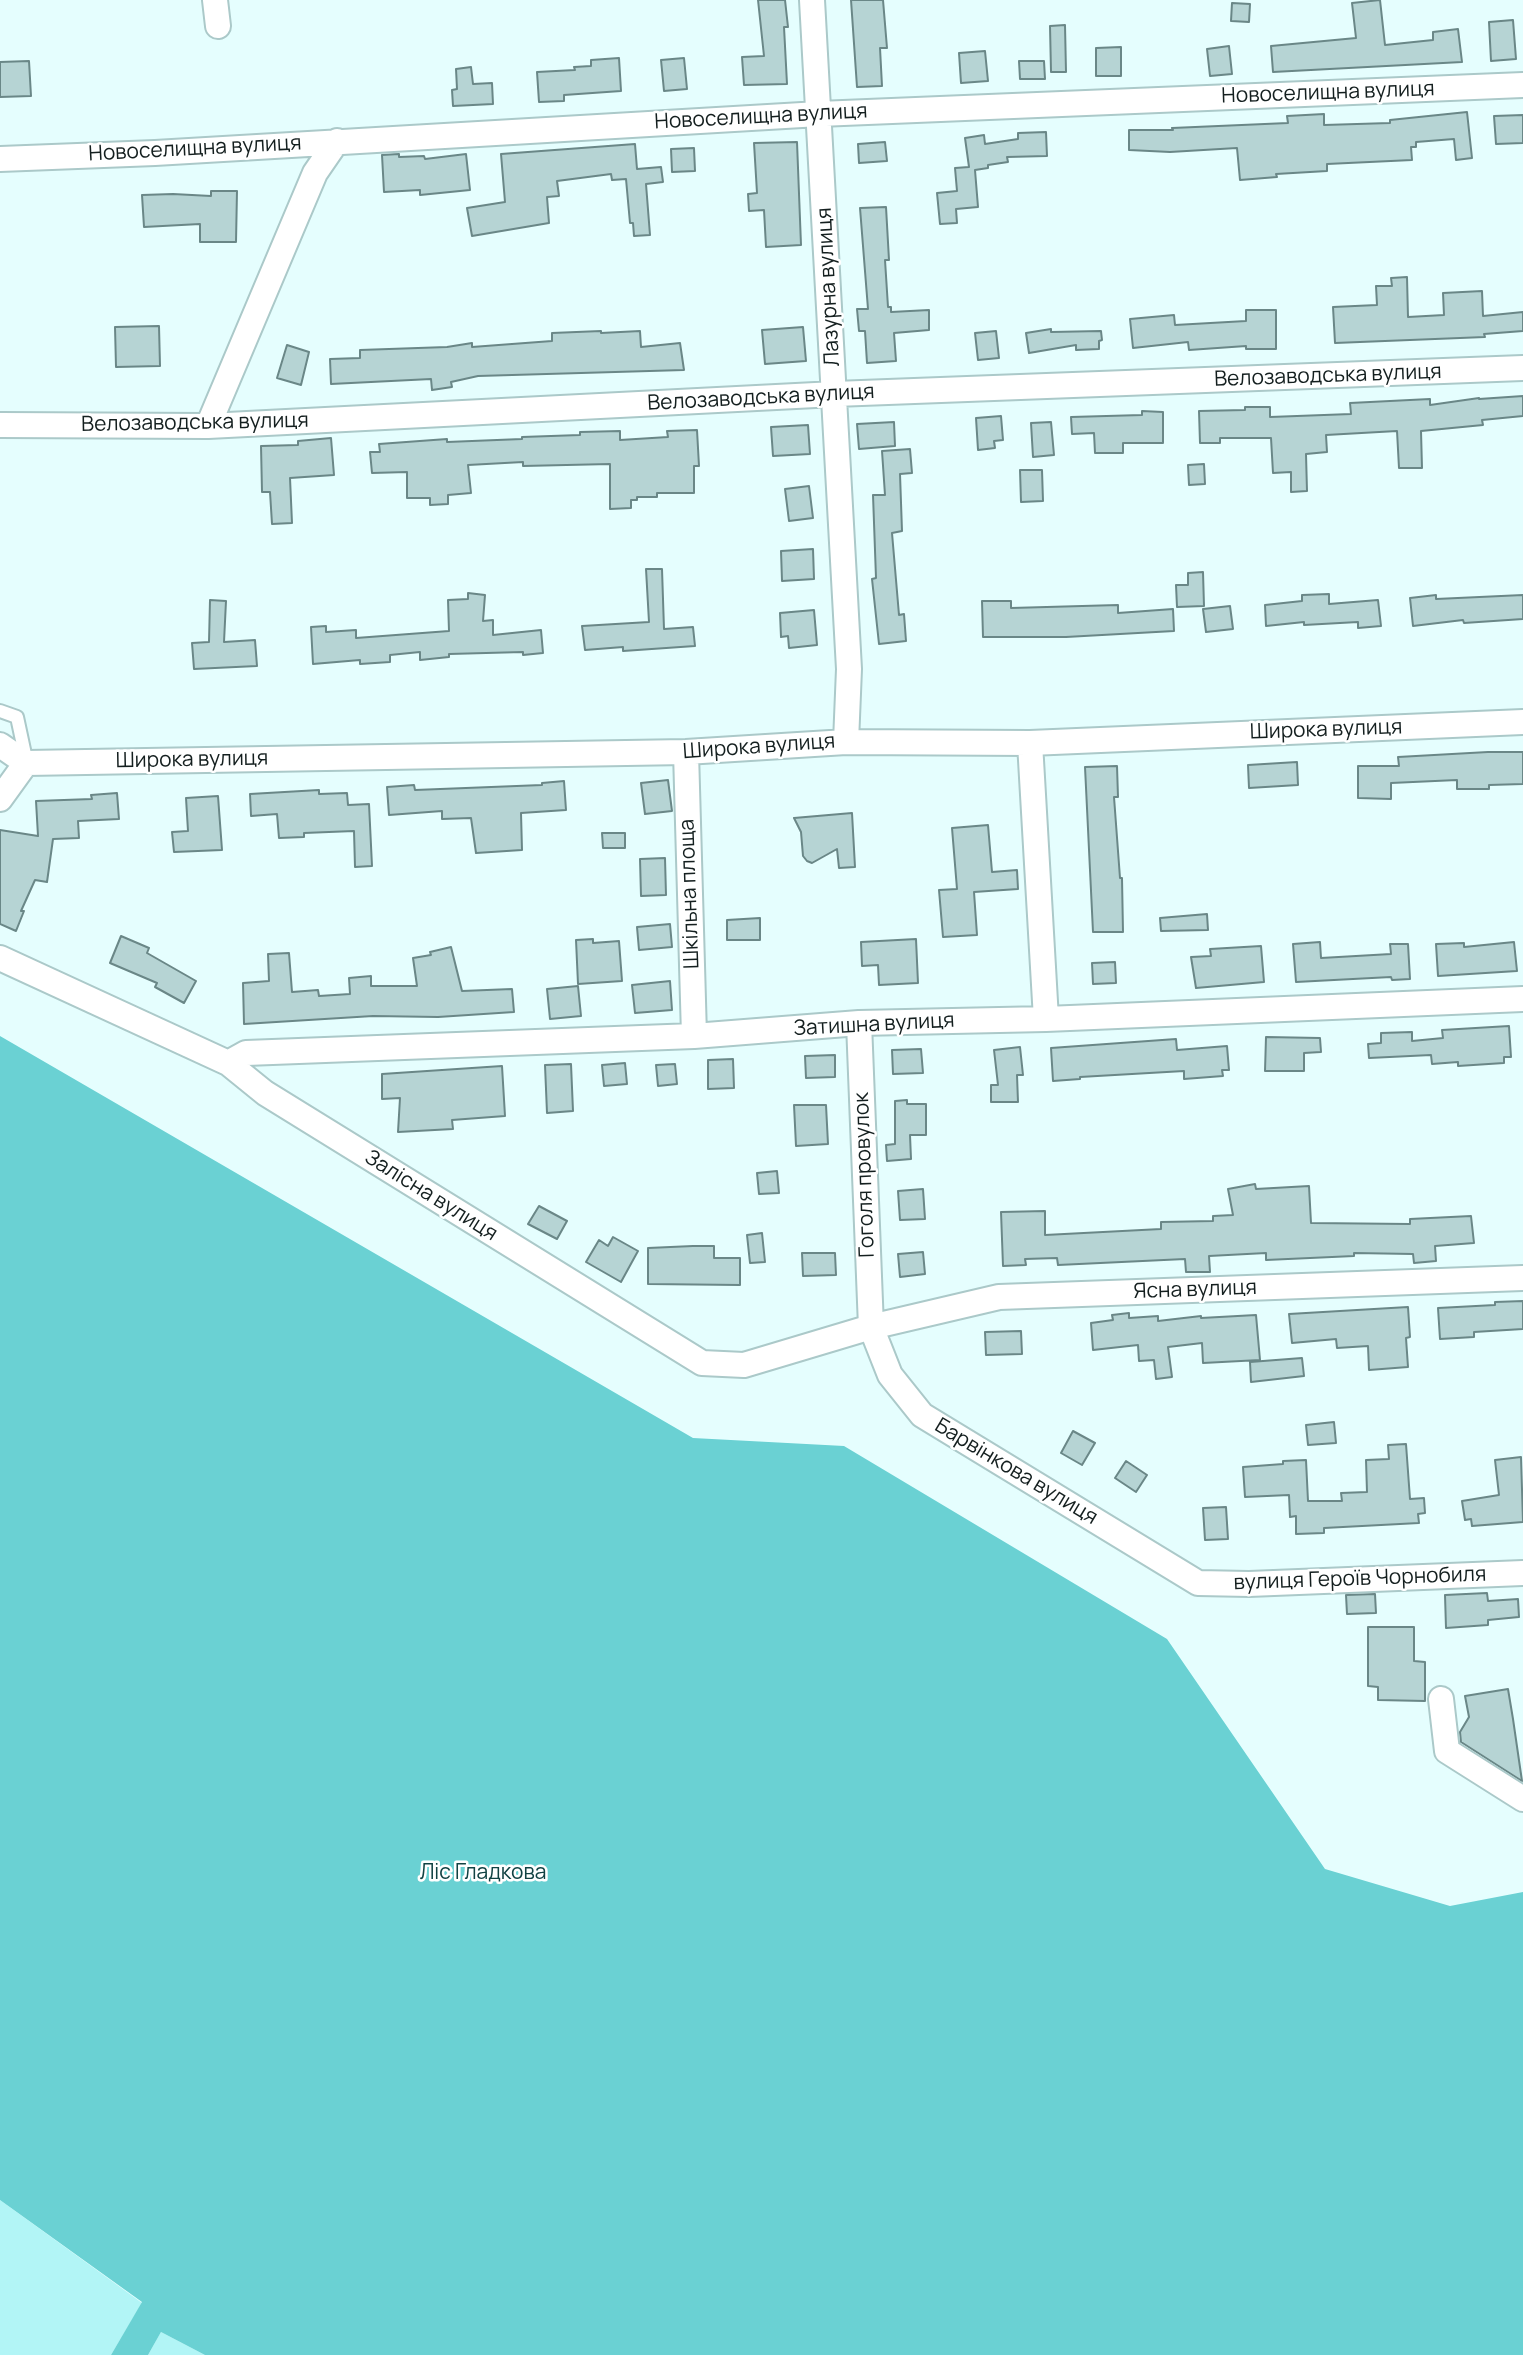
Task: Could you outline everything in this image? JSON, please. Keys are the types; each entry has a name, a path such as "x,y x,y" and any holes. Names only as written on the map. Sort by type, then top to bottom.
{"street":[{"path":"215,0 218,26"},
{"name":"Лазурна вулиця","path":"812,0 849,669 846,742"},
{"name":"Новоселищна вулиця","path":"0,159 155,153 819,114 1523,85"},
{"path":"208,426 315,173 337,141"},
{"name":"Велозаводська вулиця","path":"0,425 208,426 835,394 1523,368"},
{"name":"Широка вулиця","path":"26,763 686,752 846,742 1030,743 1523,722"},
{"path":"1030,743 1046,1019"},
{"path":"0,745 26,763 0,799"},
{"name":"Шкільна площа","path":"686,752 694,1036"},
{"name":"Залісна вулиця","path":"0,958 228,1063 265,1093 702,1363 744,1366 871,1327"},
{"name":"Затишна вулиця","path":"228,1063 246,1053 694,1036 859,1023 1046,1019 1523,999"},
{"name":"Гоголя провулок","path":"859,1023 871,1327"},
{"name":"Ясна вулиця","path":"871,1327 999,1297 1523,1278"},
{"name":"Барвінкова вулиця","path":"871,1327 890,1375 922,1415 1198,1583"},
{"name":"вулиця Героїв Чорнобиля","path":"1198,1583 1249,1584 1523,1573"},
{"path":"1441,1699 1447,1751 1523,1799"}],"lane":[{"path":"0,711 17,717 26,763"}],"shaded area":[{"path":"0,2200 142,2303 111,2355 0,2355"},
{"path":"161,2332 205,2355 148,2355"}],"green space":[{"name":"Ліс Гладкова","path":"0,1036 693,1438 844,1446 1167,1639 1325,1869 1450,1906 1523,1892 1523,2355 205,2355 161,2332 148,2355 111,2355 142,2302 0,2200"}],"building":[{"path":"758,0 785,0 788,27 784,27 787,84 744,85 742,57 764,56"},
{"path":"851,0 883,0 887,48 880,48 882,86 857,87"},
{"path":"1380,0 1385,45 1433,40 1433,32 1458,29 1462,62 1273,72 1271,46 1356,38 1352,3"},
{"path":"1232,3 1250,4 1249,22 1231,21"},
{"path":"1513,20 1516,59 1491,61 1489,22"},
{"path":"1065,25 1066,72 1051,72 1050,26"},
{"path":"1229,46 1232,74 1210,76 1207,49"},
{"path":"1121,47 1121,76 1096,76 1096,48"},
{"path":"985,51 988,81 961,83 959,53"},
{"path":"619,58 621,91 564,95 564,101 539,102 537,72 575,70 574,67 591,66 591,60"},
{"path":"684,58 687,89 664,91 661,60"},
{"path":"29,61 31,96 0,97 0,62"},
{"path":"1019,61 1044,61 1045,79 1020,79"},
{"path":"471,67 473,84 492,83 493,104 453,106 452,90 457,89 456,69"},
{"path":"1467,112 1472,158 1456,160 1454,139 1416,142 1416,147 1411,147 1412,160 1327,164 1327,171 1276,174 1277,177 1240,180 1237,148 1170,152 1129,150 1129,130 1288,123 1287,116 1324,114 1324,125 1390,123 1390,120"},
{"path":"1523,115 1523,143 1496,144 1494,116"},
{"path":"1046,132 1047,156 1007,157 1008,162 975,170 978,207 956,209 957,223 940,224 937,193 957,191 955,168 969,167 965,138 984,135 985,144 1018,139 1018,133"},
{"path":"797,142 801,245 766,247 764,210 749,211 748,194 757,193 754,143"},
{"path":"885,142 887,161 859,163 858,144"},
{"path":"635,144 637,169 661,167 663,182 646,184 650,235 634,236 633,223 630,223 626,179 612,180 611,174 557,181 559,196 547,197 549,223 472,236 467,208 505,202 501,154"},
{"path":"694,148 695,171 672,172 671,149"},
{"path":"399,154 399,157 424,156 425,159 466,154 470,190 420,195 420,190 384,192 382,155"},
{"path":"211,191 237,191 236,242 200,242 200,224 144,227 142,195 211,196"},
{"path":"886,207 888,307 891,307 891,312 929,310 929,330 894,333 896,361 867,363 865,331 859,331 857,309 868,309 860,208"},
{"path":"1407,277 1408,317 1444,315 1443,293 1482,291 1483,316 1523,312 1523,331 1484,334 1485,337 1335,343 1333,307 1377,305 1376,286 1392,286 1391,278"},
{"path":"1246,310 1276,310 1276,349 1246,349 1246,346 1189,350 1188,342 1133,348 1130,319 1174,315 1175,325 1246,321"},
{"path":"159,326 160,366 116,367 115,327"},
{"path":"803,327 806,361 765,364 762,330"},
{"path":"1051,329 1051,332 1101,331 1102,340 1099,341 1099,349 1076,350 1076,345 1029,353 1026,333"},
{"path":"640,331 641,347 680,343 684,370 478,376 451,382 452,387 432,390 431,379 331,384 330,359 360,358 360,350 447,347 472,343 472,347 552,341 552,333"},
{"path":"996,331 999,358 978,360 975,333"},
{"path":"287,345 309,352 301,385 277,378"},
{"path":"1523,396 1523,416 1482,420 1483,425 1421,431 1422,468 1399,468 1397,431 1326,435 1327,452 1306,454 1307,491 1291,492 1291,472 1273,473 1271,438 1220,438 1220,443 1200,443 1199,411 1270,407 1270,417 1351,414 1350,403 1430,399 1430,405 1479,398"},
{"path":"1142,411 1163,412 1163,443 1123,443 1123,453 1095,453 1094,433 1072,434 1071,417 1142,415"},
{"path":"1001,416 1003,440 994,441 995,448 978,450 976,418"},
{"path":"894,422 895,446 859,449 857,424"},
{"path":"1051,422 1054,455 1033,457 1031,423"},
{"path":"808,425 810,454 773,456 771,427"},
{"path":"697,430 699,466 694,466 694,493 657,493 657,497 637,497 637,500 631,500 631,508 610,509 610,464 523,466 523,462 468,465 471,493 448,495 448,504 430,505 430,498 407,498 407,472 372,473 370,452 380,452 379,444 447,439 447,442 522,439 580,435 580,432 620,431 620,440 668,437 667,431"},
{"path":"331,438 334,475 290,478 292,523 272,524 270,492 262,492 261,446 298,445 298,441"},
{"path":"910,449 912,473 900,474 902,531 892,533 899,615 904,614 906,641 879,644 872,579 876,578 873,495 885,495 882,451"},
{"path":"1204,464 1205,484 1189,485 1188,465"},
{"path":"1020,470 1042,470 1043,501 1021,502"},
{"path":"809,486 813,518 789,521 785,489"},
{"path":"813,549 814,579 782,581 781,551"},
{"path":"646,569 662,569 664,629 693,627 695,646 623,651 623,647 585,650 582,626 649,622"},
{"path":"1203,572 1204,606 1177,607 1176,585 1188,585 1188,573"},
{"path":"468,593 485,595 483,621 493,620 493,635 541,630 543,653 449,654 449,657 420,660 420,652 390,655 390,662 360,664 360,660 313,664 311,627 326,626 326,632 356,630 356,638 449,631 448,600 468,599"},
{"path":"1329,594 1329,604 1378,600 1381,626 1358,628 1358,622 1304,625 1304,622 1266,626 1265,605 1302,601 1302,595"},
{"path":"1436,595 1436,599 1523,595 1523,619 1464,623 1463,620 1413,626 1410,598"},
{"path":"210,600 226,601 224,642 255,640 257,666 194,669 192,643 209,642"},
{"path":"982,601 1011,601 1011,608 1118,605 1118,613 1173,609 1174,631 1066,637 983,637"},
{"path":"1230,606 1233,629 1206,632 1203,609"},
{"path":"814,610 817,645 789,648 788,636 781,637 780,613"},
{"path":"1523,752 1523,784 1489,785 1489,789 1457,789 1457,780 1391,783 1391,799 1358,798 1358,766 1399,766 1398,757"},
{"path":"1297,762 1298,785 1249,788 1248,765"},
{"path":"1117,766 1118,797 1114,797 1122,878 1123,932 1093,932 1085,767"},
{"path":"668,780 672,811 645,814 641,783"},
{"path":"564,781 566,810 521,813 522,850 476,853 471,818 442,819 442,811 389,815 387,787 414,785 415,790 542,785"},
{"path":"319,790 319,794 347,793 348,805 369,804 372,866 355,867 354,831 304,833 304,837 279,838 277,814 251,816 250,794"},
{"path":"117,793 119,819 78,821 79,838 53,839 47,882 35,880 21,911 24,911 16,931 0,924 0,830 38,836 36,801 92,799 91,795"},
{"path":"218,796 222,850 174,852 172,832 188,831 186,798"},
{"path":"852,813 855,867 839,868 837,849 812,863 807,861 803,856 801,832 794,818"},
{"path":"988,825 992,872 1017,870 1018,889 974,892 977,935 943,937 939,890 957,889 952,828"},
{"path":"602,833 625,833 625,848 603,848"},
{"path":"665,858 666,895 641,896 640,859"},
{"path":"1207,914 1208,930 1161,931 1160,918"},
{"path":"760,918 760,940 727,940 727,920"},
{"path":"670,924 672,947 639,950 637,927"},
{"path":"121,936 149,948 147,953 196,981 184,1003 155,987 157,983 110,963"},
{"path":"593,939 593,943 619,941 622,981 578,984 576,940"},
{"path":"916,939 918,983 879,985 878,965 862,966 861,942"},
{"path":"1320,942 1321,958 1391,954 1390,944 1408,944 1410,979 1392,980 1391,977 1296,982 1293,944"},
{"path":"1514,942 1517,971 1438,976 1436,944 1464,943 1464,947"},
{"path":"1261,946 1264,982 1196,988 1191,957 1211,956 1210,949"},
{"path":"451,947 462,991 512,989 514,1012 438,1017 373,1016 244,1024 243,983 269,981 268,954 289,953 292,992 318,990 319,996 350,994 349,978 371,976 371,986 417,986 413,958 431,955 430,952"},
{"path":"1115,962 1116,983 1093,984 1092,963"},
{"path":"670,981 672,1010 635,1013 632,985"},
{"path":"578,986 581,1016 550,1019 547,989"},
{"path":"1509,1026 1511,1057 1504,1057 1504,1063 1458,1066 1458,1062 1432,1064 1431,1055 1369,1058 1368,1044 1381,1043 1381,1033 1412,1032 1412,1041 1443,1038 1442,1030"},
{"path":"1266,1037 1320,1038 1321,1052 1304,1053 1304,1071 1265,1071"},
{"path":"1176,1039 1177,1050 1227,1046 1229,1070 1222,1070 1223,1076 1184,1079 1184,1071 1053,1081 1051,1048"},
{"path":"1020,1047 1023,1075 1017,1075 1018,1102 991,1102 991,1085 998,1085 994,1050"},
{"path":"921,1049 923,1073 893,1074 892,1050"},
{"path":"835,1055 835,1077 806,1078 805,1056"},
{"path":"733,1059 734,1088 708,1089 708,1060"},
{"path":"625,1063 627,1084 604,1086 602,1065"},
{"path":"571,1064 573,1111 547,1113 545,1065"},
{"path":"675,1064 677,1084 658,1086 656,1065"},
{"path":"502,1066 505,1116 452,1120 453,1129 398,1132 400,1098 382,1099 382,1074"},
{"path":"907,1100 907,1104 926,1104 926,1135 910,1135 911,1159 887,1161 886,1145 895,1144 895,1101"},
{"path":"794,1105 826,1105 828,1144 796,1146"},
{"path":"777,1171 779,1193 759,1194 757,1173"},
{"path":"1255,1184 1256,1189 1309,1186 1311,1223 1410,1224 1410,1219 1471,1216 1474,1243 1435,1246 1436,1261 1414,1263 1413,1254 1354,1253 1354,1256 1266,1260 1266,1253 1209,1256 1210,1272 1186,1272 1185,1259 1058,1265 1057,1258 1025,1259 1026,1265 1003,1266 1001,1212 1045,1211 1045,1235 1161,1229 1161,1222 1213,1221 1213,1216 1233,1215 1228,1189"},
{"path":"923,1189 925,1219 900,1220 898,1191"},
{"path":"539,1206 567,1221 557,1239 528,1224"},
{"path":"762,1233 765,1262 750,1263 747,1235"},
{"path":"613,1237 638,1251 621,1282 586,1262 599,1240 608,1246"},
{"path":"714,1246 714,1258 740,1258 740,1285 648,1284 648,1248"},
{"path":"923,1252 925,1274 900,1277 898,1254"},
{"path":"802,1253 835,1253 836,1275 803,1276"},
{"path":"1523,1301 1523,1329 1474,1332 1474,1337 1440,1339 1438,1308"},
{"path":"1408,1307 1408,1367 1369,1370 1368,1346 1337,1348 1336,1339 1292,1343 1289,1314"},
{"path":"1129,1313 1129,1318 1158,1316 1158,1321 1201,1316 1256,1315 1260,1360 1203,1363 1202,1343 1168,1347 1172,1377 1156,1379 1154,1360 1139,1361 1138,1345 1093,1350 1091,1323 1113,1320 1112,1315"},
{"path":"1021,1331 1022,1354 986,1355 985,1332"},
{"path":"1302,1358 1304,1376 1251,1382 1250,1362"},
{"path":"1334,1422 1336,1443 1308,1445 1306,1425"},
{"path":"1073,1431 1095,1443 1082,1465 1061,1453"},
{"path":"1406,1444 1410,1499 1424,1498 1425,1513 1418,1514 1419,1523 1324,1528 1324,1533 1296,1534 1296,1516 1290,1517 1289,1495 1245,1497 1243,1467 1306,1460 1308,1501 1342,1501 1341,1493 1367,1492 1366,1460 1389,1459 1388,1445"},
{"path":"1521,1457 1523,1522 1472,1526 1471,1519 1465,1520 1462,1501 1499,1495 1495,1460"},
{"path":"1126,1461 1147,1475 1136,1492 1115,1478"},
{"path":"1226,1507 1228,1539 1205,1540 1203,1508"},
{"path":"1487,1593 1488,1601 1518,1599 1519,1617 1488,1620 1488,1625 1446,1628 1445,1595"},
{"path":"1375,1594 1376,1613 1347,1614 1346,1595"},
{"path":"1368,1627 1414,1627 1414,1661 1425,1662 1425,1701 1378,1700 1378,1687 1368,1686"},
{"path":"1508,1689 1522,1781 1461,1742 1460,1732 1469,1717 1465,1696"}]}
